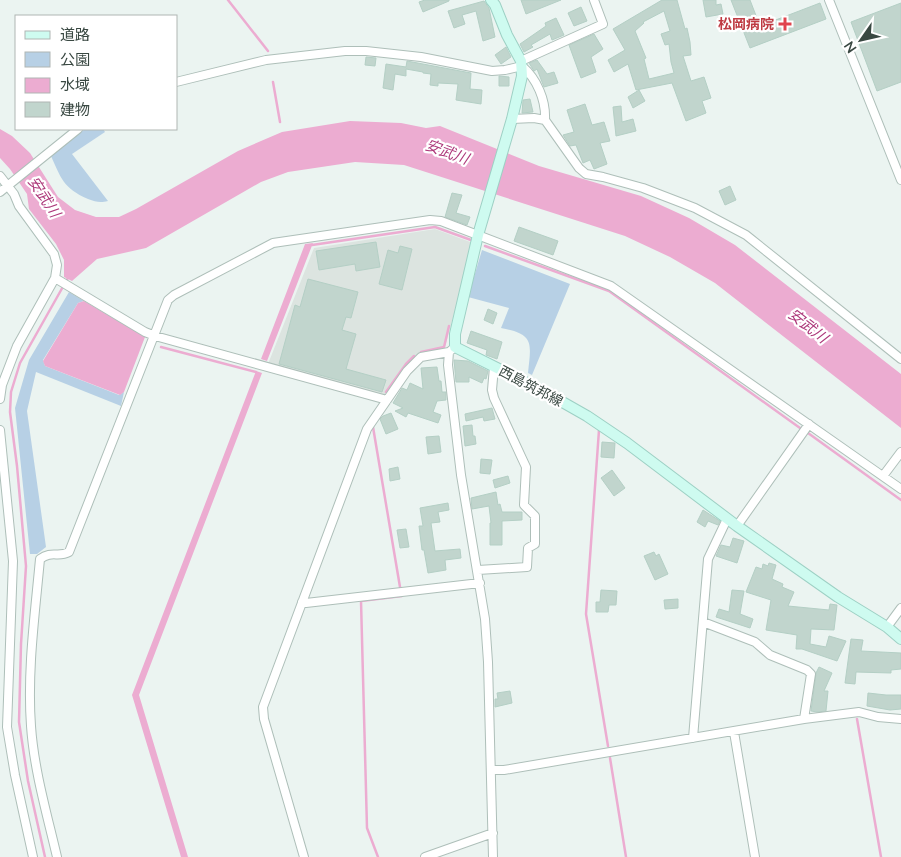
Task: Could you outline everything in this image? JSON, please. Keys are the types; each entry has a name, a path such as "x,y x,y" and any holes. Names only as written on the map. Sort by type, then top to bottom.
{"main road":[{"path":"452,349 478,236 512,120 522,76 522,63 507,35 495,4 491,0"},
{"name":"西島筑邦線","path":"452,349 494,366 587,416 627,443 727,519 838,597 887,627 901,639"}],"street":[{"path":"178,82 266,60 345,51 366,51 421,57 492,71 505,70 603,24 594,0"},
{"path":"829,0 901,180"},
{"path":"522,63 540,91 545,111 545,120 574,161 586,174 643,188 686,205 746,235 901,359"},
{"path":"512,120 534,118 545,120"},
{"path":"0,192 77,130"},
{"path":"0,176 8,184 19,206 54,254 57,265 55,278 16,346 2,385 0,399"},
{"path":"57,857 39,776 31,727 32,659 40,559 47,554 66,554 69,552 168,300 174,295 273,243 430,220 440,221 611,286 901,489"},
{"path":"55,278 145,332 155,336 387,400"},
{"path":"304,857 264,719 263,707 367,430 407,371 421,358 452,349"},
{"path":"452,349 448,365 461,475 485,619 493,857"},
{"path":"478,570 527,567 528,548 535,544 535,516 524,505 526,467 494,398 492,390 494,366"},
{"path":"737,526 809,424"},
{"path":"0,430 13,561 7,727 15,775 33,857"},
{"path":"883,476 901,452"},
{"path":"693,738 708,559 727,519"},
{"path":"302,602 480,582"},
{"path":"887,627 901,608"},
{"path":"703,622 755,642 770,655 807,670 811,674 804,719"},
{"path":"0,646 10,644"},
{"path":"491,770 504,770 804,719 859,712 878,717 901,718"},
{"path":"734,732 755,857"},
{"path":"425,857 492,833"}],"shaded area":[{"path":"435,229 473,243 445,347 419,354 406,365 384,395 268,364 314,248"}],"green space":[{"path":"84,130 104,130 105,132 72,154 108,201 93,201 73,191 60,176 50,154"},
{"path":"482,250 570,284 532,375 528,373 530,347 525,337 512,330 501,328 509,308 468,297"},
{"path":"69,292 84,301 78,303 43,360 45,366 119,395 124,392 121,406 36,372 27,411 46,547 37,554 30,554 15,408 29,360"}],"water":[{"name":"安武川","path":"350,121 401,123 426,128 440,126 539,166 641,196 689,218 735,245 901,374 901,428 715,283 670,257 625,236 404,165 355,162 288,172 261,182 146,248 97,259 72,281 64,277 64,260 56,244 29,209 27,194 0,158 0,129 12,136 30,153 58,197 75,210 96,217 119,217 238,151 282,132"},
{"path":"313,243 267,361 261,359 305,244"},
{"path":"84,301 145,337 124,392 120,395 45,366 43,361 78,303"},
{"path":"256,371 262,373 139,695 188,857 181,857 132,695"}],"building":[{"path":"425,0 449,1 423,12 419,2"},
{"path":"521,0 561,0 526,14"},
{"path":"662,0 677,0 690,42 691,55 683,56 691,81 704,77 711,98 702,101 706,113 686,121 672,83 636,90 628,64 614,72 608,60 625,50 613,29","holes":["664,11 670,31 661,34 665,45 669,44 674,73 649,79 644,59 646,58 635,31 643,22"]},
{"path":"703,0 716,0 716,5 721,4 723,14 706,17"},
{"path":"731,0 750,0 760,26 820,3 826,19 750,48"},
{"path":"484,1 489,8 495,37 483,41 476,11 462,15 465,24 454,28 448,11"},
{"path":"901,3 901,82 877,91 851,22"},
{"path":"581,7 587,21 574,26 568,13"},
{"path":"556,18 564,35 552,40 550,34 531,45 533,47 524,52 520,44 546,26 545,23"},
{"path":"594,34 603,49 591,57 596,72 581,78 569,45"},
{"path":"506,47 511,57 501,64 495,55"},
{"path":"366,57 376,58 375,66 365,65"},
{"path":"537,60 547,74 554,72 558,83 544,87 537,69 534,71 529,63"},
{"path":"407,61 471,73 470,89 482,90 481,104 456,100 458,84 438,83 438,86 430,85 431,74 406,69 406,76 395,74 393,90 383,88 386,64 406,67"},
{"path":"499,76 509,77 509,86 499,86"},
{"path":"639,90 645,101 633,108 628,97"},
{"path":"530,99 533,112 522,113 523,100"},
{"path":"585,104 592,125 604,122 610,141 600,143 607,164 594,169 590,160 583,163 576,145 570,146 563,135 574,132 567,110"},
{"path":"621,106 622,122 633,119 636,131 616,136 613,107"},
{"path":"730,186 736,200 725,205 719,191"},
{"path":"452,193 462,195 456,213 470,217 467,225 445,217"},
{"path":"519,227 558,241 553,255 514,241"},
{"path":"376,242 380,267 356,271 355,264 319,270 316,251"},
{"path":"400,246 412,249 402,290 379,284 388,250 398,253"},
{"path":"308,279 358,292 351,318 346,317 342,330 356,334 346,369 386,380 382,392 279,364 295,305 300,307"},
{"path":"488,309 497,313 493,324 484,320"},
{"path":"471,331 502,342 497,359 486,355 487,350 467,343"},
{"path":"454,360 468,361 488,371 486,379 484,378 482,383 469,377 469,382 456,382"},
{"path":"437,367 442,392 446,392 446,400 437,401 433,412 441,415 438,423 408,413 406,417 395,411 403,408 393,403 402,388 407,390 410,383 423,389 421,368"},
{"path":"492,408 495,419 484,421 483,417 466,421 465,414"},
{"path":"391,413 398,429 386,434 380,419"},
{"path":"472,425 476,444 465,446 463,426"},
{"path":"439,436 441,452 428,454 426,437"},
{"path":"602,442 615,443 614,458 601,457"},
{"path":"481,459 492,460 490,474 480,473"},
{"path":"398,467 400,479 390,481 389,469"},
{"path":"612,470 625,488 614,496 601,478"},
{"path":"508,476 510,483 495,488 493,480"},
{"path":"496,492 498,505 500,504 502,512 522,512 522,520 502,521 502,545 490,545 491,523 489,506 472,509 471,498"},
{"path":"448,503 449,510 438,512 440,522 431,523 435,551 460,549 461,558 445,560 446,570 428,573 424,550 422,550 419,526 423,526 420,508"},
{"path":"703,510 720,521 718,525 708,521 705,527 697,522"},
{"path":"406,529 409,547 400,548 397,530"},
{"path":"733,538 744,541 737,563 716,556 721,545 730,547"},
{"path":"654,552 656,556 659,554 668,574 655,580 644,556"},
{"path":"769,563 776,565 772,579 783,584 782,587 794,592 788,606 829,610 830,604 837,605 834,630 811,629 810,644 826,647 829,636 846,641 837,661 802,649 796,649 797,635 766,630 771,600 746,592 756,567 762,569 763,564 768,566"},
{"path":"601,590 617,591 616,605 609,605 608,612 596,612 596,602 600,602"},
{"path":"732,590 744,591 740,614 753,619 750,628 716,617 719,609 729,612"},
{"path":"678,599 678,608 665,609 664,600"},
{"path":"851,639 863,640 861,651 901,653 901,669 891,670 891,673 856,672 855,684 845,683"},
{"path":"819,667 832,673 824,691 828,691 826,711 817,712 811,711 816,673"},
{"path":"510,691 512,703 495,707 495,699 498,699 497,693"},
{"path":"868,693 901,695 901,709 890,710 867,706"}],"waterway":[{"path":"228,0 268,51"},
{"path":"273,82 280,122"},
{"path":"312,245 435,227 471,240"},
{"path":"485,246 609,291 800,428"},
{"path":"45,857 28,781 19,722 26,566 10,412 11,392 20,363 69,276"},
{"path":"421,352 444,347 449,326"},
{"path":"161,347 256,372"},
{"path":"386,392 414,356"},
{"path":"373,427 400,587"},
{"path":"599,430 586,614 608,746"},
{"path":"808,433 901,500"},
{"path":"378,857 367,828 361,601 402,596"},
{"path":"857,719 881,857"},
{"path":"610,758 626,857"}],"place":[{"name":"松岡病院","path":"785,24"}]}
